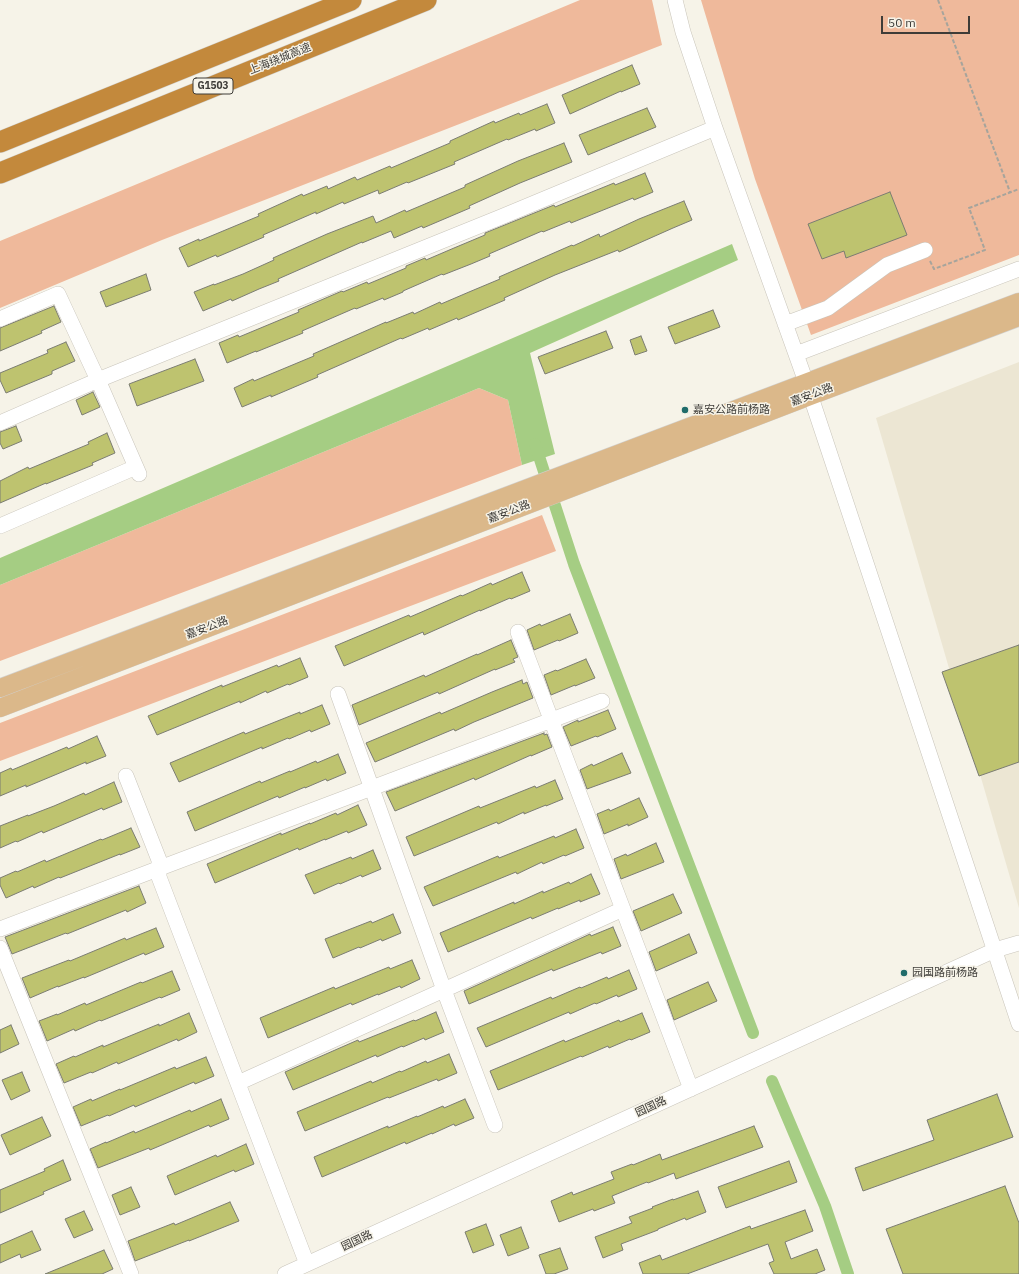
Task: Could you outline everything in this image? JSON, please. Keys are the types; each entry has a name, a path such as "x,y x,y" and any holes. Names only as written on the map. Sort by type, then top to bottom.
{"highway":[{"name":"G1503","path":"0,142 351,0"},
{"name":"上海绕城高速","path":"0,173 426,0"}],"main road":[{"name":"嘉安公路","path":"0,688 566,482 808,389 1019,302"},
{"name":"嘉安公路","path":"808,389 1019,317"},
{"name":"嘉安公路","path":"0,708 528,496"}],"street":[{"path":"675,0 683,32 715,128 808,389 1019,1024"},
{"path":"0,423 98,380 501,217 715,128"},
{"path":"785,324 828,308 887,265 925,250"},
{"path":"796,354 1019,269"},
{"path":"0,319 58,294 138,470 0,526"},
{"path":"518,632 692,1089"},
{"path":"338,694 444,990 495,1125"},
{"path":"0,929 602,701"},
{"path":"126,776 159,860 159,877 307,1264"},
{"path":"238,1084 623,909"},
{"name":"园国路","path":"285,1274 995,950 1019,943"},
{"path":"0,948 131,1274"}],"path":[{"path":"938,0 1010,192"},
{"path":"925,250 934,269 985,250 969,208 1019,189"}],"shaded area":[{"path":"580,0 652,0 662,45 162,240 0,308 0,241"},
{"path":"701,0 1019,0 1019,255 811,335 755,179"},
{"path":"732,244 738,260 530,353 555,454 522,465 508,400 479,388 0,585 0,558"},
{"path":"1019,362 1019,908 876,418"},
{"path":"479,388 508,400 522,465 0,661 0,585"},
{"path":"542,515 556,551 0,761 0,723"}],"building":[{"path":"632,65 640,84 570,114 562,95"},
{"path":"547,104 555,123 536,131 535,129 508,140 507,139 454,162 455,164 408,183 407,182 379,194 378,190 344,204 343,202 316,214 316,212 263,235 264,237 217,257 216,255 188,267 179,248 259,216 258,214 302,194 303,196 327,186 328,189 355,177 357,180 390,166 391,168 450,143 450,141 494,121 495,123 519,113 520,115"},
{"path":"647,108 656,127 588,155 579,135"},
{"path":"564,143 572,162 520,183 469,206 470,208 423,228 422,226 394,238 391,231 362,242 278,279 279,281 232,301 231,299 203,311 194,292 243,274 274,260 273,258 327,234 373,216 376,223 405,210 406,212 465,187 465,185 518,161"},
{"path":"645,173 653,192 634,200 633,198 571,223 570,221 543,232 542,231 489,254 490,256 471,264 443,275 442,274 384,300 383,298 356,309 355,308 302,331 303,333 227,363 219,343 238,335 239,337 299,312 298,310 342,291 343,292 367,282 368,284 406,268 406,266 425,258 426,260 485,235 485,233 554,205 555,207 614,183 615,185"},
{"path":"890,192 907,235 846,258 844,251 822,259 808,224"},
{"path":"684,201 692,220 619,252 618,250 555,275 504,298 505,300 458,320 457,318 429,330 428,328 402,339 401,338 317,375 318,377 271,397 271,395 242,407 234,388 253,379 254,381 314,356 313,354 386,322 413,312 414,314 440,302 441,304 500,279 499,277 572,245 573,246 599,234 600,237"},
{"path":"146,274 151,290 106,307 100,292"},
{"path":"54,306 61,322 41,331 42,333 0,351 0,328"},
{"path":"713,310 720,327 675,344 668,327"},
{"path":"606,331 613,348 545,374 538,357"},
{"path":"641,336 647,351 635,355 630,340"},
{"path":"66,342 75,361 52,371 52,374 6,393 0,380 0,373 48,353 47,350"},
{"path":"195,359 204,381 137,406 129,384"},
{"path":"93,392 100,407 82,415 76,400"},
{"path":"16,426 22,441 3,449 0,443 0,432"},
{"path":"107,433 115,453 92,463 93,465 0,503 0,481 28,467 29,469 89,444 88,442"},
{"path":"522,572 530,591 480,610 424,635 423,632 344,666 335,646 409,615 410,617 461,595 462,596 491,583 492,585"},
{"path":"570,614 578,633 534,650 527,630"},
{"path":"511,640 518,657 513,659 515,662 495,669 439,694 438,692 359,725 352,705 424,675 425,677"},
{"path":"1019,645 1019,762 979,776 942,672"},
{"path":"300,658 308,677 289,685 288,684 267,693 266,691 240,703 240,701 157,735 148,716 222,685 222,687 277,665 278,667"},
{"path":"586,659 595,678 551,695 544,675"},
{"path":"522,680 523,684 527,682 533,698 455,731 454,729 375,762 366,743"},
{"path":"322,705 330,724 311,732 310,730 262,749 262,747 179,782 170,763 244,732 245,734 300,712 300,714"},
{"path":"608,710 616,729 571,746 563,727 578,720 578,722"},
{"path":"544,733 544,735 547,734 552,747 475,780 474,778 395,811 386,792"},
{"path":"97,736 106,756 86,764 86,762 0,796 0,773 11,768 12,770 67,747 68,749"},
{"path":"622,753 631,773 587,789 580,770"},
{"path":"338,754 346,773 327,781 326,779 279,798 278,796 195,831 187,812 260,781 261,783 316,761 317,763"},
{"path":"555,780 563,799 524,814 524,812 498,824 497,822 414,856 406,837 479,806 480,808 535,786 536,788"},
{"path":"114,782 122,802 103,810 102,808 43,833 42,831 0,848 0,826 84,793 85,795"},
{"path":"639,798 648,817 604,834 597,814 609,809 610,811"},
{"path":"358,805 367,825 348,833 347,831 325,839 299,850 298,848 215,883 207,864 281,833 281,835 336,813 337,815"},
{"path":"131,828 140,847 60,878 59,877 34,888 33,886 6,898 0,885 0,878 45,860 46,862"},
{"path":"576,829 584,848 565,856 564,855 543,864 542,862 517,874 516,872 433,906 424,887 498,856 499,858 554,836 555,838"},
{"path":"656,843 664,862 621,879 614,859 626,854 627,856"},
{"path":"373,850 381,869 362,877 361,875 340,884 339,883 314,894 305,875 351,857 352,859"},
{"path":"591,874 600,894 580,902 580,900 558,908 532,919 531,917 448,952 440,933 514,902 514,904 543,891 543,893 569,882 570,884"},
{"path":"139,886 146,903 127,912 126,910 12,954 5,937"},
{"path":"673,894 682,913 641,931 633,911"},
{"path":"393,914 401,933 382,941 381,939 360,948 359,947 333,958 325,939 371,921 372,923"},
{"path":"613,927 621,946 602,954 601,952 553,971 552,969 469,1004 464,991 590,934 591,936"},
{"path":"156,928 164,947 145,955 144,953 84,978 58,986 30,998 22,978 69,960 70,961 125,938 126,940"},
{"path":"689,934 697,953 656,971 649,952"},
{"path":"412,960 420,979 401,988 400,986 352,1005 351,1003 268,1038 260,1018 334,987 335,989 389,967 390,969"},
{"path":"629,970 637,989 618,997 617,995 570,1014 569,1012 486,1047 477,1028 551,997 552,999 580,987 581,988 607,977 608,979"},
{"path":"172,971 180,990 75,1031 74,1029 47,1041 39,1021 85,1003 86,1005"},
{"path":"708,982 717,1001 674,1020 667,1000"},
{"path":"436,1012 444,1032 425,1040 424,1038 403,1047 402,1046 377,1057 376,1055 293,1090 285,1072 358,1040 359,1042"},
{"path":"189,1013 197,1032 178,1041 177,1039 118,1064 117,1062 64,1083 56,1064 159,1024 159,1026"},
{"path":"642,1013 650,1032 609,1048 608,1046 582,1057 581,1056 498,1090 490,1071 564,1040 565,1042 619,1020 620,1022"},
{"path":"11,1025 19,1044 0,1053 0,1030"},
{"path":"449,1054 457,1073 438,1081 437,1079 389,1098 388,1097 305,1131 297,1112 371,1081 372,1083 426,1061 427,1063"},
{"path":"206,1057 214,1076 195,1084 194,1082 135,1107 134,1105 81,1126 73,1107 91,1099 92,1101 175,1067 176,1069"},
{"path":"22,1072 30,1091 11,1100 2,1080"},
{"path":"997,1094 1013,1137 863,1191 855,1168 934,1140 927,1120"},
{"path":"221,1099 229,1119 210,1127 209,1125 150,1150 149,1148 98,1168 90,1149 134,1131 135,1133 190,1110 191,1112"},
{"path":"465,1099 474,1118 455,1126 454,1124 406,1144 405,1142 322,1177 314,1157 388,1126 388,1128 443,1106 444,1108"},
{"path":"42,1117 51,1136 10,1155 1,1135"},
{"path":"754,1126 763,1147 676,1179 674,1173 648,1183 647,1182 612,1196 615,1203 594,1211 593,1209 559,1222 551,1201 572,1192 573,1195 614,1179 611,1172 632,1164 633,1165 660,1154 662,1160"},
{"path":"246,1144 254,1164 235,1172 234,1170 175,1195 167,1176"},
{"path":"63,1160 71,1180 43,1192 44,1194 0,1213 0,1190 45,1171 44,1169"},
{"path":"789,1161 797,1182 726,1208 718,1187"},
{"path":"1005,1186 1019,1223 1019,1274 903,1274 886,1229"},
{"path":"131,1187 140,1207 120,1215 112,1195"},
{"path":"698,1191 706,1212 686,1220 685,1218 621,1244 623,1250 603,1258 595,1237 632,1223 629,1217 673,1199"},
{"path":"230,1202 239,1221 135,1261 128,1241 174,1223 175,1225"},
{"path":"805,1210 813,1231 785,1242 791,1259 817,1249 825,1270 815,1274 774,1274 769,1263 774,1261 768,1244 687,1274 643,1274 639,1263 660,1255 662,1260 750,1226 751,1229"},
{"path":"84,1211 93,1230 74,1238 65,1219"},
{"path":"486,1224 494,1245 473,1253 465,1232"},
{"path":"521,1227 529,1248 508,1256 500,1235"},
{"path":"32,1231 41,1250 21,1258 20,1254 0,1263 0,1245"},
{"path":"560,1248 568,1269 554,1274 546,1274 539,1255"},
{"path":"104,1250 113,1269 102,1274 45,1274"}],"waterway":[{"path":"535,444 574,564 753,1033"},
{"path":"772,1081 825,1206 848,1274"}],"place":[{"name":"嘉安公路前杨路","path":"685,410"},
{"name":"园国路前杨路","path":"904,973"}]}
